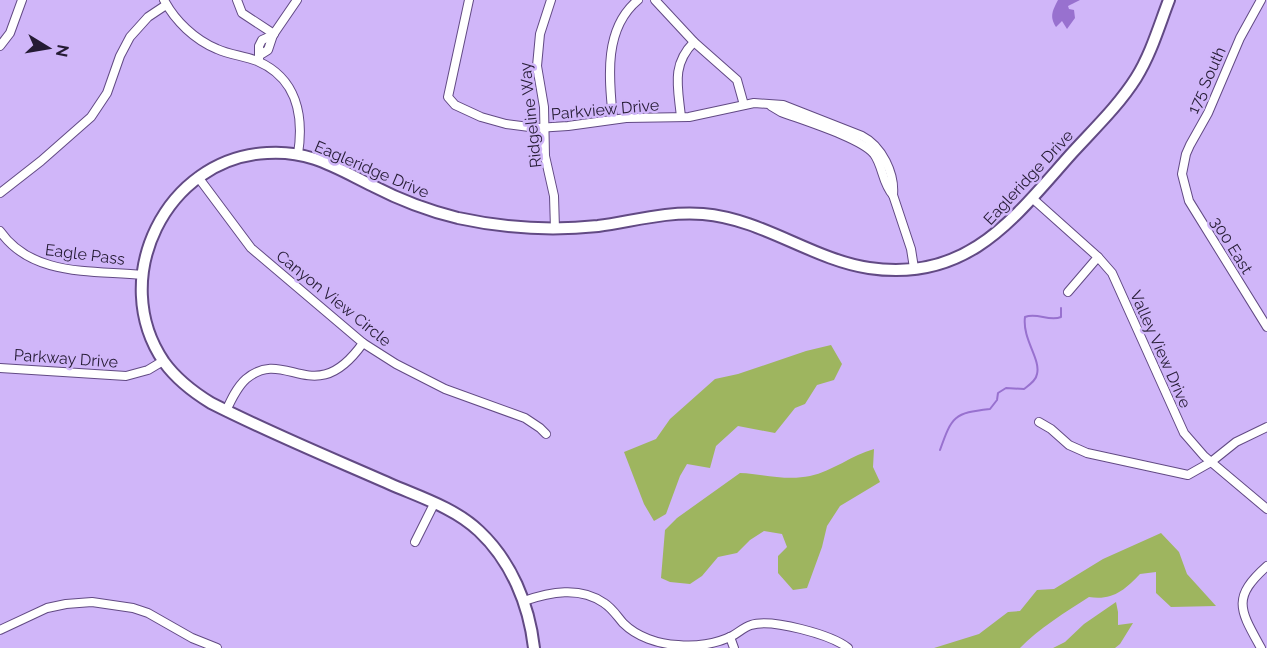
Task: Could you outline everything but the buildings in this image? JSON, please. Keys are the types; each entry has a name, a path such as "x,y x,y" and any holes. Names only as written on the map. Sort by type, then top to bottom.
{"main road":[{"name":"Eagleridge Drive","path":"534,648 524,601 505,562 494,546 470,524 434,504 226,411 194,392 176,376 164,361 152,338 145,317 142,275 146,251 161,217 179,193 198,177 230,160 249,155 278,152 298,154 332,164 390,195 445,214 500,225 555,228 602,225 668,214 712,215 754,225 852,265 884,270 914,268 948,261 982,244 1002,230 1130,87 1145,61 1169,0"}],"street":[{"path":"0,46 10,33 22,0"},
{"path":"237,0 243,14 273,35"},
{"path":"259,58 259,46 262,40 273,35 297,0"},
{"name":"Parkview Drive","path":"469,0 448,97 459,108 514,125 545,128 613,119 681,117 758,103 783,105 870,140 878,147 894,186 893,195 911,249 914,268"},
{"name":"Ridgeline Way","path":"551,0 540,34 537,75 543,100 545,156 554,196 555,228"},
{"path":"613,119 609,75 614,40 623,17 638,0"},
{"path":"655,0 694,42 737,80 744,105"},
{"name":"175 South","path":"1182,174 1190,145 1208,114 1240,38 1261,0"},
{"path":"0,193 28,172 90,117 107,93 120,56 130,37 148,17 165,3 184,26 209,45 226,52 259,58 278,75 294,96 300,114 298,154"},
{"path":"681,117 678,69 684,52 694,42"},
{"name":"300 East","path":"1182,174 1189,201 1267,327"},
{"name":"Canyon View Circle","path":"198,177 251,248 363,343 396,364 445,389 525,418 546,434"},
{"name":"Valley View Drive","path":"1032,198 1098,257 1116,279 1181,428 1193,444 1267,509"},
{"name":"Eagle Pass","path":"0,231 14,248 29,259 46,266 142,275"},
{"path":"1068,292 1098,257"},
{"path":"226,411 240,386 253,374 278,369 307,376 329,374 350,361 363,343"},
{"name":"Parkway Drive","path":"0,368 116,376 141,372 164,361"},
{"path":"1039,422 1069,445 1096,456 1188,475 1211,462 1236,442 1267,427"},
{"path":"415,542 434,504"},
{"path":"1261,648 1245,618 1242,605 1248,585 1267,566"},
{"path":"524,601 567,592 590,596 604,603 635,632 666,644 696,645 730,637 752,625 763,623 825,635 848,648"},
{"path":"0,630 56,606 92,602 133,608 148,613 192,638 217,648"},
{"path":"730,637 734,648"}],"green space":[{"path":"831,345 842,364 834,380 817,385 805,404 795,408 775,433 738,426 716,446 710,468 687,464 680,476 666,514 654,521 644,504 624,452 656,439 670,419 715,379"},
{"path":"874,449 873,467 880,482 840,506 827,526 807,588 793,590 778,573 778,556 787,547 782,534 764,531 750,540 737,553 718,557 702,576 690,584 670,582 661,578 665,530 677,518 740,473 784,478 810,476 827,471"},
{"path":"1161,533 1179,552 1187,574 1216,606 1171,607 1156,593 1156,572 1140,574 1118,593 1105,597 1089,597 1044,627 1020,648 934,648 979,634 1008,612 1020,611 1037,590 1054,589 1103,559"},
{"path":"1116,602 1118,625 1133,623 1115,648 1053,648 1065,642 1084,624"}],"shaded area":[{"path":"1058,0 1080,0 1068,6 1069,9 1074,10 1075,18 1067,29 1062,21 1056,27 1053,20 1053,10"}],"waterway":[{"path":"940,450 956,418 969,412 990,409 997,400 998,393 1006,388 1024,389 1034,381 1038,368 1026,333 1025,317 1061,317 1061,308"}]}
